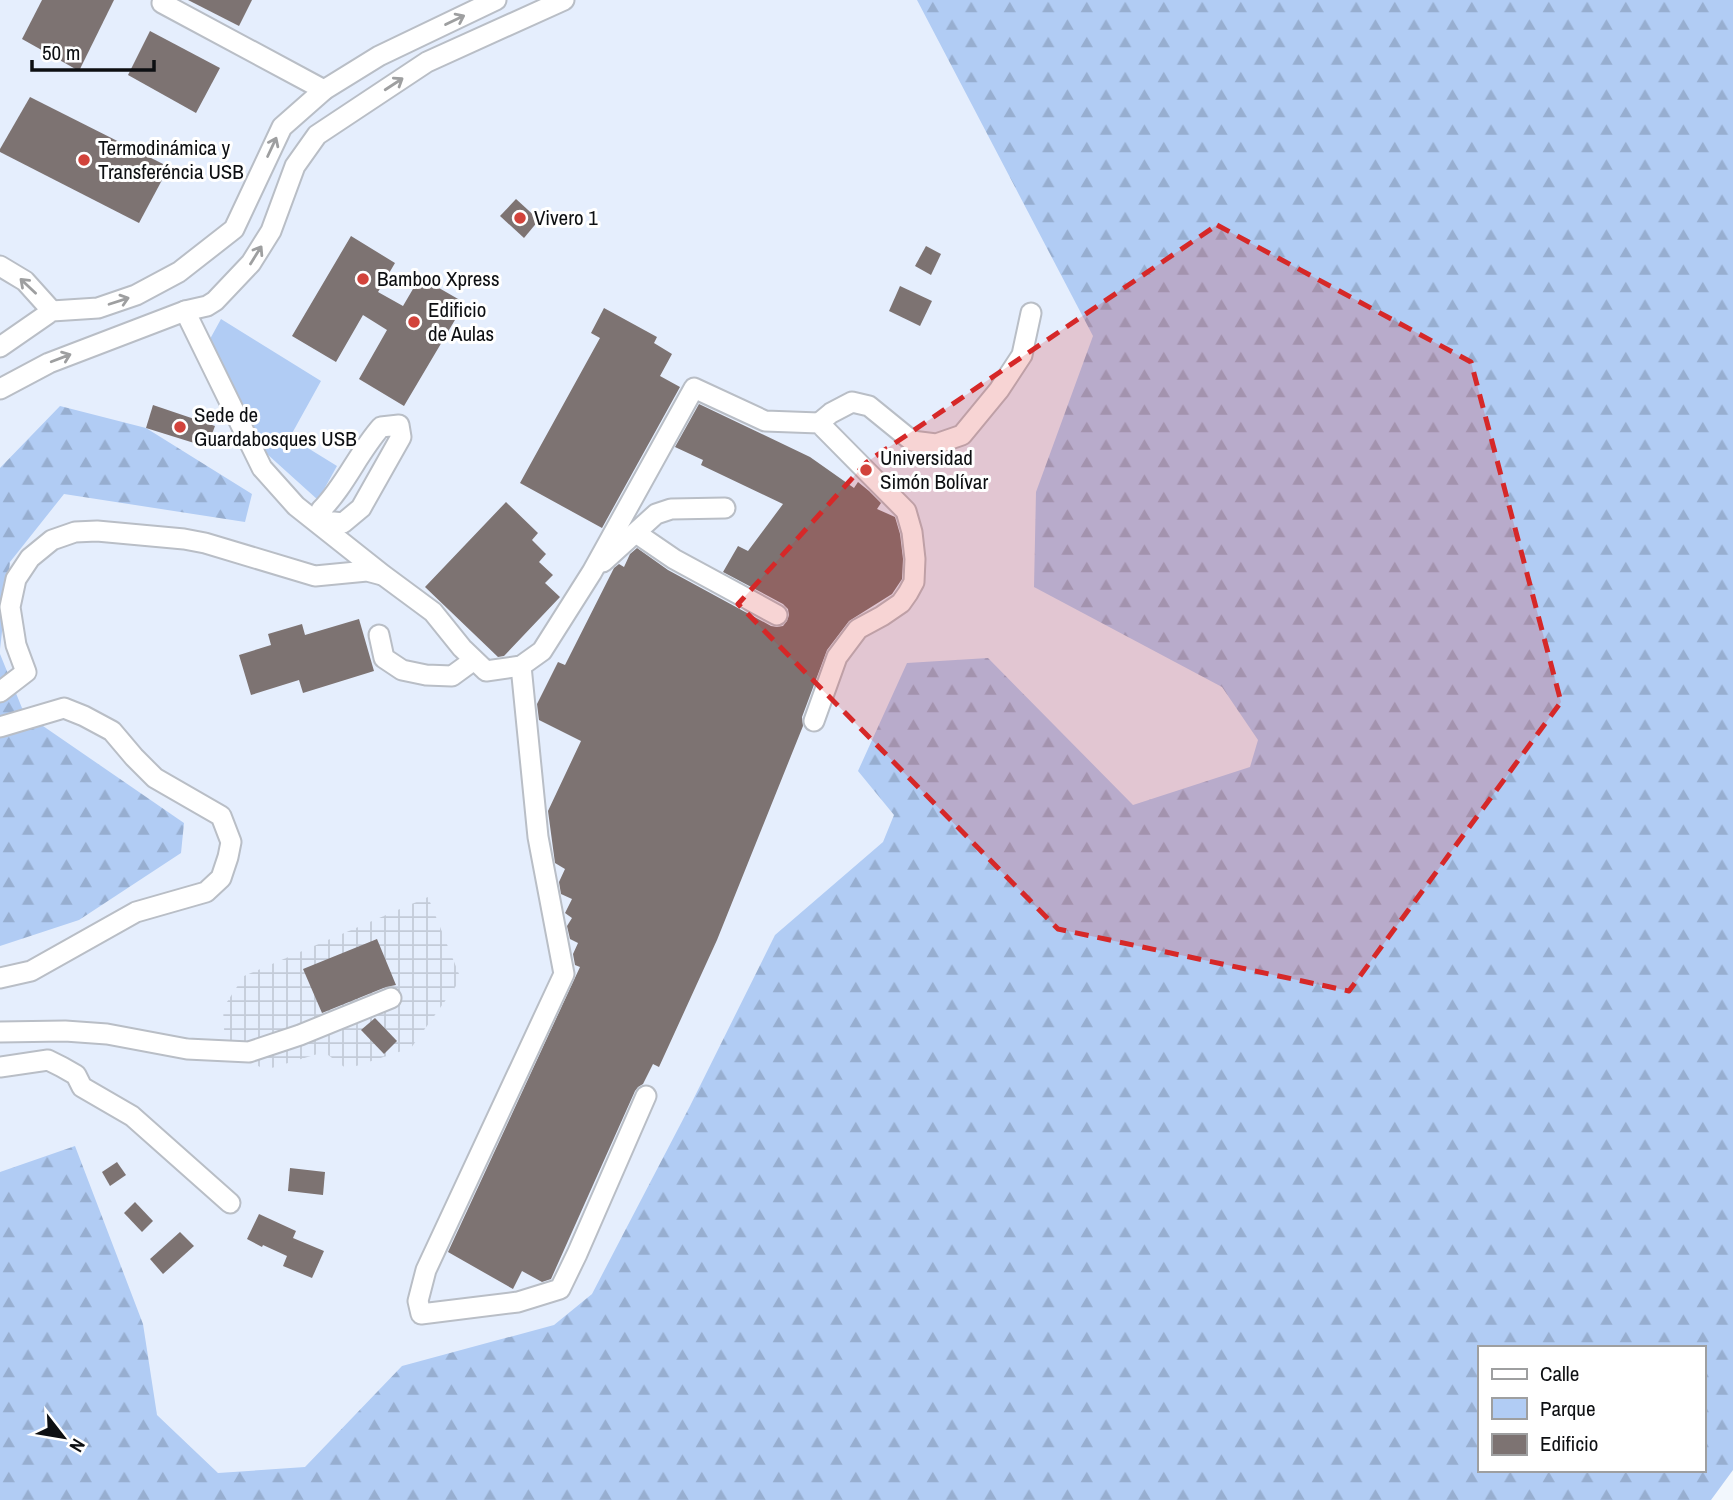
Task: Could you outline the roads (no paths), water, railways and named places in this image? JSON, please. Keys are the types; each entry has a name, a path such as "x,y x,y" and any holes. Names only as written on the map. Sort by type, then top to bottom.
{"lane":[{"path":"0,347 52,311 98,308 136,295 179,272 234,229 282,127 324,90 379,56 496,0"},
{"path":"0,389 48,363 215,301 251,263 271,231 295,166 317,135 427,62 564,0"},
{"path":"162,3 324,90"},
{"path":"0,266 25,281 52,311"},
{"path":"185,311 262,468 296,506 320,521 383,575 433,612 486,671 521,666 542,651 592,572 694,388 765,421 819,423 852,402 869,406 912,441 936,444 962,435 999,390 1021,355 1031,313"},
{"path":"814,721 837,657 858,629 901,603 914,582 915,559 906,511 819,423"},
{"path":"398,425 401,437 361,508 343,523 320,521 321,510 332,499 369,440 381,427 398,425"},
{"path":"592,572 656,514 671,509 725,508"},
{"path":"0,692 26,672 16,645 10,607 16,579 30,558 52,540 75,532 97,531 184,538 315,576 367,571 383,575"},
{"path":"636,533 674,559 776,615"},
{"path":"379,635 384,658 402,670 426,675 452,676 474,660"},
{"path":"521,666 538,837 565,974 426,1270 418,1301 421,1314 518,1302 560,1289 646,1096"},
{"path":"0,727 64,708 84,716 112,731 155,778 221,816 231,842 221,878 206,892 136,912 31,971 0,978"},
{"path":"0,1032 65,1031 107,1034 187,1049 248,1052 300,1035 391,998"},
{"path":"0,1067 48,1060 76,1075 82,1087 132,1116 230,1203"}],"place":[{"name":"Termodinámica y Transferéncia USB","path":"84,160"},
{"name":"Vivero 1","path":"520,218"},
{"name":"Bamboo Xpress","path":"363,279"},
{"name":"Edificio de Aulas","path":"414,322"},
{"name":"Sede de Guardabosques USB","path":"180,427"},
{"name":"Universidad Simón Bolívar","path":"866,470"}]}
